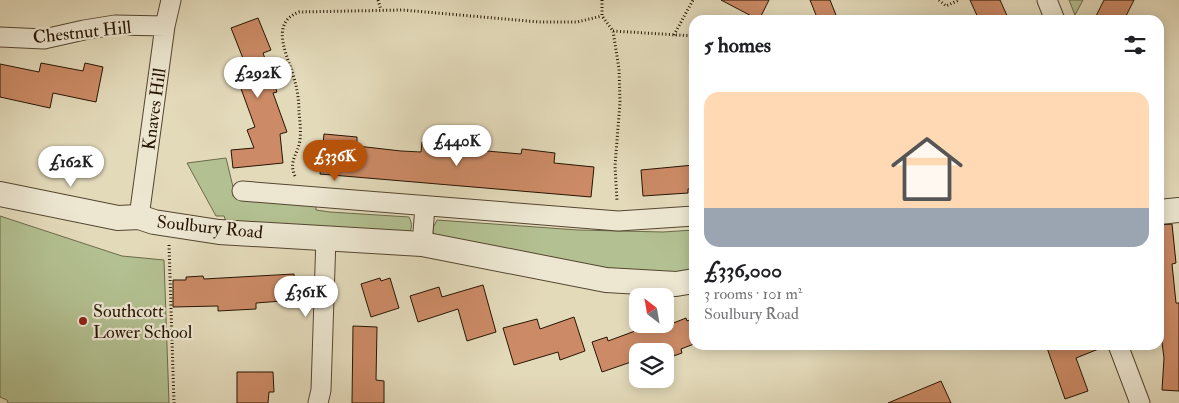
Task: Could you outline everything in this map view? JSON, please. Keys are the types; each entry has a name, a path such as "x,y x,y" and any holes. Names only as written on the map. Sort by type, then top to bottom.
{"street":[{"name":"Knaves Hill","path":"139,218 165,26 171,0"},
{"path":"1047,0 1053,15"},
{"name":"Chestnut Hill","path":"0,37 44,40 84,30 115,25 165,26"},
{"path":"242,191 618,221 689,216"},
{"name":"Soulbury Road","path":"0,194 118,218 139,218 220,232 422,244 606,280 676,284 689,282"},
{"path":"422,244 425,207"},
{"path":"1164,212 1179,210"},
{"path":"318,403 321,390 326,237"},
{"path":"1120,350 1140,403"}],"path":[{"path":"378,0 381,10"},
{"path":"674,35 693,0"},
{"path":"939,0 946,6 959,0"},
{"path":"603,1 602,16 613,31 619,69 620,102 615,166 618,221"},
{"path":"314,197 295,176 291,168 300,138 300,114 295,82 282,35 284,24 290,15 300,12 428,11 539,22 577,22 602,16"},
{"path":"613,31 689,36"},
{"path":"168,224 174,403"}],"green space":[{"path":"1069,0 1083,0 1075,15"},
{"path":"226,158 235,195 316,202 316,210 330,212 409,217 411,229 407,236 227,225 224,216 216,216 187,163"},
{"name":"Southcott Lower School","path":"0,216 122,256 164,260 169,403 8,403 7,400 0,397"},
{"path":"437,220 578,230 663,232 689,230 689,273 587,268 433,234 433,228"}],"building":[{"path":"721,0 769,0 762,15 750,15"},
{"path":"810,0 830,0 836,15 816,15"},
{"path":"970,0 1000,0 1007,15 977,15"},
{"path":"1104,0 1134,0 1126,15 1096,15"},
{"path":"258,18 271,50 263,53 277,92 273,93 287,132 280,134 283,163 233,168 231,150 254,148 247,130 255,127 240,86 236,88 230,72 246,66 231,28"},
{"path":"41,63 83,71 85,63 103,67 96,102 53,93 50,108 0,97 0,64 39,72"},
{"path":"324,134 357,137 357,146 401,151 421,152 422,142 475,146 475,150 521,154 522,149 555,153 554,163 594,167 591,197 320,174"},
{"path":"689,165 688,193 643,196 641,170"},
{"path":"1172,224 1176,263 1172,264 1176,303 1179,303 1179,391 1162,390 1164,358 1164,225"},
{"path":"294,274 295,300 256,303 256,309 218,311 218,306 173,307 173,280 186,280 186,277 203,276 204,279"},
{"path":"380,278 381,281 390,278 399,308 371,317 361,284"},
{"path":"483,285 496,332 467,341 458,309 418,322 410,296 439,287 442,297"},
{"path":"574,317 585,351 560,360 558,352 514,365 503,328 537,319 540,329"},
{"path":"686,318 687,321 689,320 689,346 681,349 682,353 674,356 674,343 629,343 629,363 602,372 592,342 607,337 608,341 630,333 674,333 674,323"},
{"path":"353,326 377,327 376,380 384,381 384,403 352,403"},
{"path":"1048,350 1096,350 1076,358 1088,391 1065,399"},
{"path":"237,372 273,372 274,392 269,392 268,403 237,403"},
{"path":"941,381 951,403 888,403"}],"place":[{"name":"Southcott Lower School","path":"83,321"}]}
